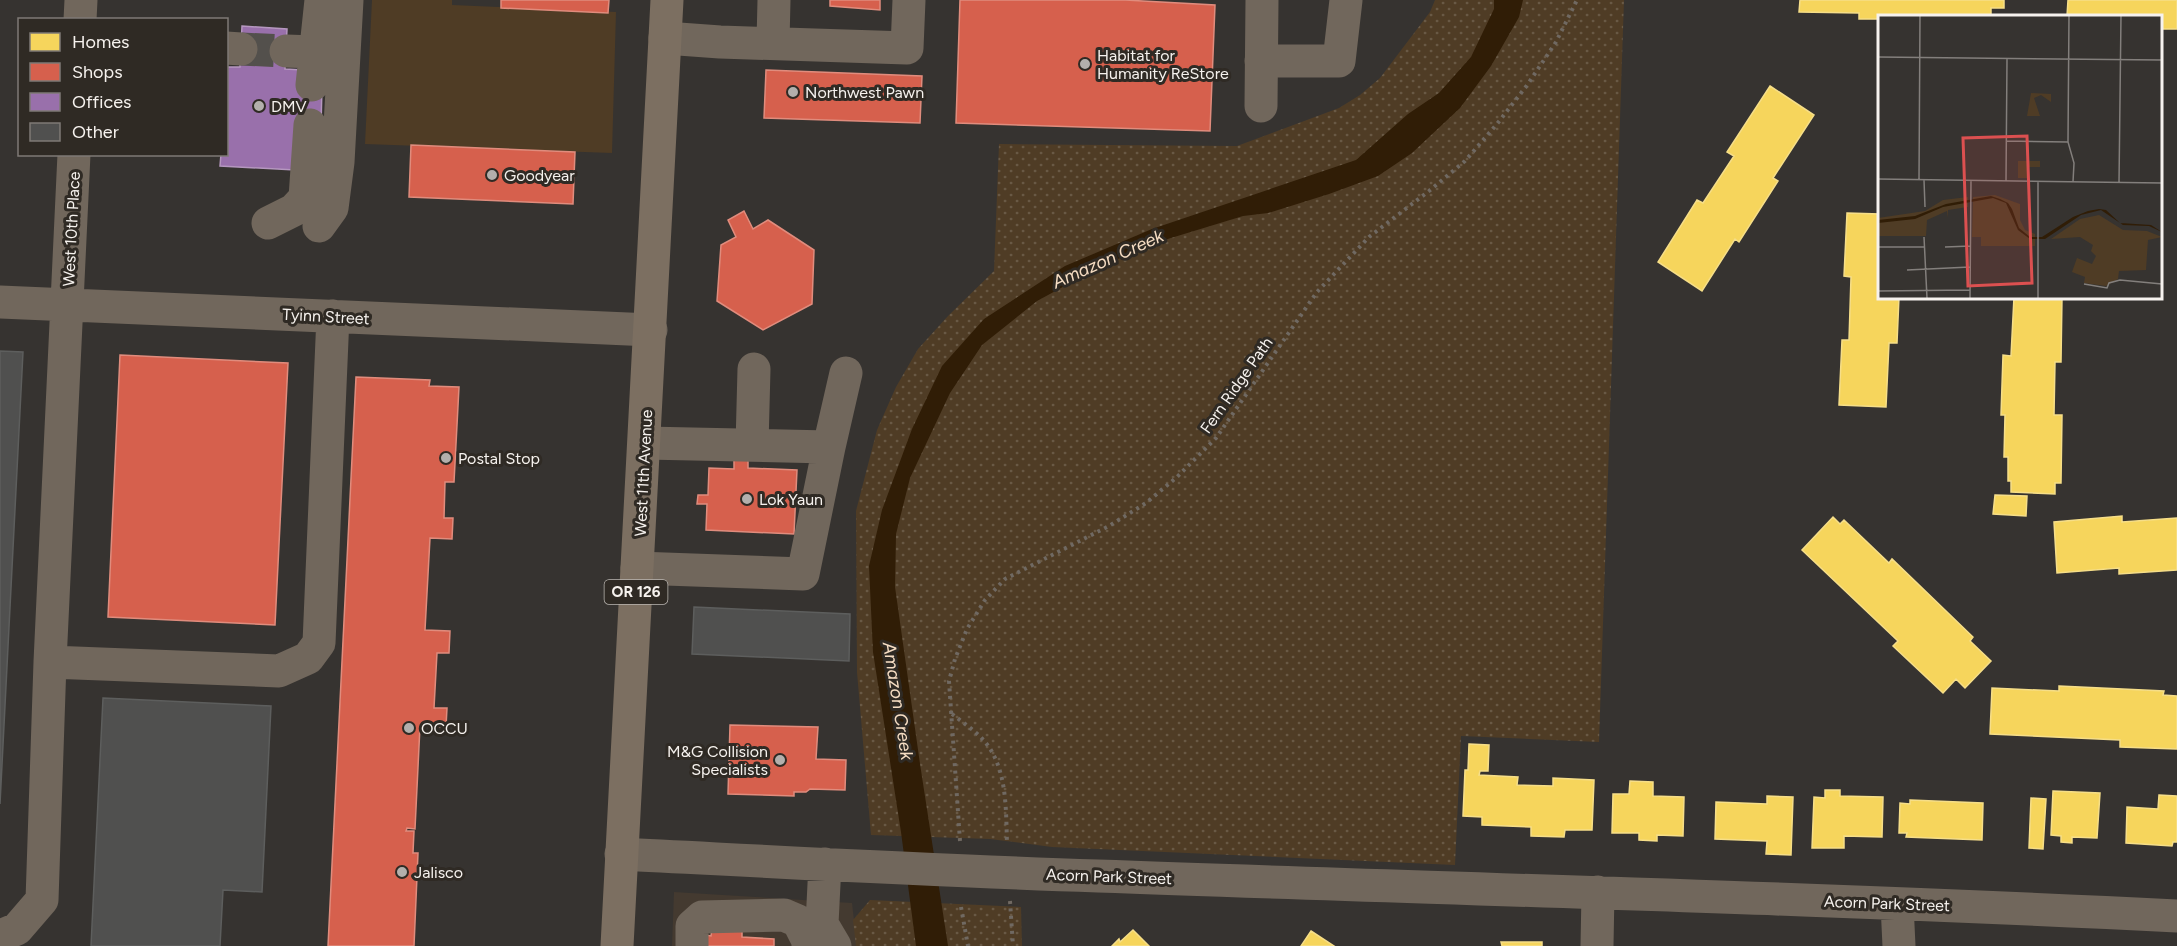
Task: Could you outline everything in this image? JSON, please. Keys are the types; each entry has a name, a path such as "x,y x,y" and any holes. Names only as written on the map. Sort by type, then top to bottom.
{"main road":[{"name":"West 11th Avenue","path":"617,946 668,0"}],"street":[{"path":"80,18 81,0"},
{"path":"312,85 300,51 319,32 321,0"},
{"path":"319,226 332,208 338,162 347,0"},
{"path":"773,42 774,0"},
{"path":"665,38 907,48 909,0"},
{"path":"1261,106 1262,0"},
{"path":"1261,61 1339,61 1346,0"},
{"path":"268,223 294,210 305,198 310,125"},
{"name":"West 10th Place","path":"0,936 17,929 42,900 50,662 74,156"},
{"name":"Tyinn Street","path":"0,302 651,330"},
{"path":"50,662 279,671 308,658 319,643 333,316"},
{"path":"752,445 754,369"},
{"path":"637,568 803,574 846,373"},
{"path":"645,443 829,447"},
{"name":"Acorn Park Street","path":"621,854 1003,872 1598,892 2177,916"},
{"path":"825,864 822,924 835,946"},
{"path":"1597,946 1598,892"},
{"path":"1898,904 1899,946"},
{"path":"692,946 692,926 702,916 784,915 798,921 808,941 808,946"}],"path":[{"name":"Fern Ridge Path","path":"960,841 949,681 967,629 985,600 1005,579 1109,526 1146,503 1177,477 1216,438 1317,292 1369,237 1465,161 1497,124 1528,84 1556,42 1577,0"},
{"path":"951,714 971,729 993,752 1002,778 1006,822 1003,872 1013,946"},
{"path":"961,907 968,946"}],"shaded area":[{"path":"372,0 452,0 452,5 616,12 612,153 365,144"},
{"path":"1435,0 1624,0 1599,742 1461,736 1455,865 1052,847 990,839 871,835 857,672 856,511 877,430 896,387 918,349 994,271 999,144 1237,146 1339,108 1360,95 1380,78 1430,12"},
{"path":"674,892 852,903 857,946 672,946"},
{"path":"870,900 1021,907 1022,946 856,946 853,920"}],"water":[{"name":"Amazon Creek","path":"1494,0 1523,0 1519,17 1491,66 1460,108 1412,153 1378,176 1268,213 1243,216 1148,245 1094,270 1037,301 982,345 950,393 910,478 896,534 895,587 948,946 916,946 873,652 869,566 882,510 912,429 942,366 984,319 1065,266 1152,229 1356,160 1408,114 1439,93 1471,57 1494,9"}],"building: Homes":[{"path":"1800,0 2004,0 2004,8 1991,8 1991,15 1878,15 1878,19 1859,19 1859,13 1799,12"},
{"path":"2068,0 2177,0 2177,29 2162,29 2162,15 2067,15"},
{"path":"1770,86 1814,115 1773,178 1778,181 1739,242 1735,239 1702,291 1658,262 1697,200 1703,203 1734,156 1727,152"},
{"path":"1847,213 1878,214 1878,298 1899,298 1897,343 1889,343 1886,407 1839,405 1842,340 1849,340 1851,277 1844,276"},
{"path":"2014,298 2062,298 2061,362 2055,362 2054,415 2062,415 2061,483 2055,483 2055,494 2011,492 2011,481 2008,481 2008,457 2004,457 2005,415 2001,415 2003,355 2011,356"},
{"path":"1995,495 2027,496 2026,516 1993,514"},
{"path":"2122,516 2122,522 2177,518 2177,570 2119,574 2119,568 2057,573 2054,522"},
{"path":"1833,517 1840,524 1844,520 1889,563 1892,559 1973,637 1970,641 1991,661 1965,688 1956,679 1943,693 1893,646 1898,641 1802,550"},
{"path":"2059,686 2164,691 2163,695 2177,696 2177,749 2120,747 2120,740 1990,734 1992,688 2059,691"},
{"path":"1469,744 1489,745 1488,771 1480,771 1479,775 1518,777 1517,785 1553,786 1553,778 1594,780 1592,830 1565,830 1564,837 1531,836 1531,827 1482,825 1482,817 1463,816 1465,770 1468,770"},
{"path":"1630,781 1653,782 1653,796 1684,797 1683,836 1657,835 1657,841 1639,840 1639,833 1612,833 1613,794 1629,794"},
{"path":"1825,790 1840,790 1840,796 1883,797 1882,837 1844,836 1844,848 1812,848 1814,797 1825,798"},
{"path":"2053,791 2100,793 2097,838 2072,837 2072,843 2061,842 2061,836 2051,835"},
{"path":"2159,795 2177,796 2177,842 2173,842 2172,846 2126,843 2127,807 2158,809"},
{"path":"1767,796 1793,797 1791,855 1766,854 1767,841 1715,839 1716,802 1767,804"},
{"path":"2031,798 2046,799 2043,849 2029,848"},
{"path":"1910,800 1983,803 1982,840 1906,837 1907,833 1899,833 1900,803 1910,804"},
{"path":"1133,930 1149,946 1112,946 1119,939 1120,942"},
{"path":"1311,931 1334,946 1301,946"},
{"path":"1501,942 1542,942 1542,946 1502,946"}],"building: Shops":[{"path":"501,0 609,0 608,13 501,8"},
{"path":"830,0 880,0 880,10 830,6"},
{"name":"Habitat for Humanity ReStore","path":"960,0 1125,0 1215,5 1210,131 956,123"},
{"path":"766,70 922,76 920,123 764,118"},
{"name":"Goodyear","path":"411,145 575,152 573,204 409,197"},
{"path":"744,211 753,229 768,220 814,250 812,304 763,330 717,301 721,245 736,237 728,220"},
{"path":"120,355 288,363 275,625 108,617"},
{"path":"356,377 430,380 429,386 459,387 454,482 445,482 444,518 453,518 452,539 430,538 425,630 450,631 449,653 437,653 434,708 447,708 446,727 420,726 415,829 407,828 406,831 414,831 413,853 418,853 414,946 328,946"},
{"name":"Lok Yaun","path":"734,457 748,458 748,468 797,470 794,534 706,530 707,504 697,504 698,495 708,495 709,468 734,469"},
{"name":"M&G Collision Specialists","path":"730,725 818,727 816,759 846,760 845,790 810,789 806,792 794,792 794,796 728,794"},
{"path":"712,929 742,931 742,937 774,939 774,946 704,946 705,935 711,936"}],"building: Offices":[{"path":"242,26 287,29 285,69 304,70 322,86 321,126 295,170 220,166 221,156 228,156 228,67 240,67"}],"building: Other":[{"path":"0,351 23,352 0,804"},
{"path":"694,607 850,614 849,661 692,654"},
{"path":"103,698 271,706 262,892 223,890 220,946 91,946"}],"tunnel":[{"path":"241,49 286,51"}],"place":[{"name":"Habitat for Humanity ReStore","path":"1085,64"},
{"name":"Northwest Pawn","path":"793,92"},
{"name":"DMV","path":"259,106"},
{"name":"Goodyear","path":"492,175"},
{"name":"Postal Stop","path":"446,458"},
{"name":"Lok Yaun","path":"747,499"},
{"name":"OCCU","path":"409,728"},
{"name":"M&G Collision Specialists","path":"780,760"},
{"name":"Jalisco","path":"402,872"}]}
